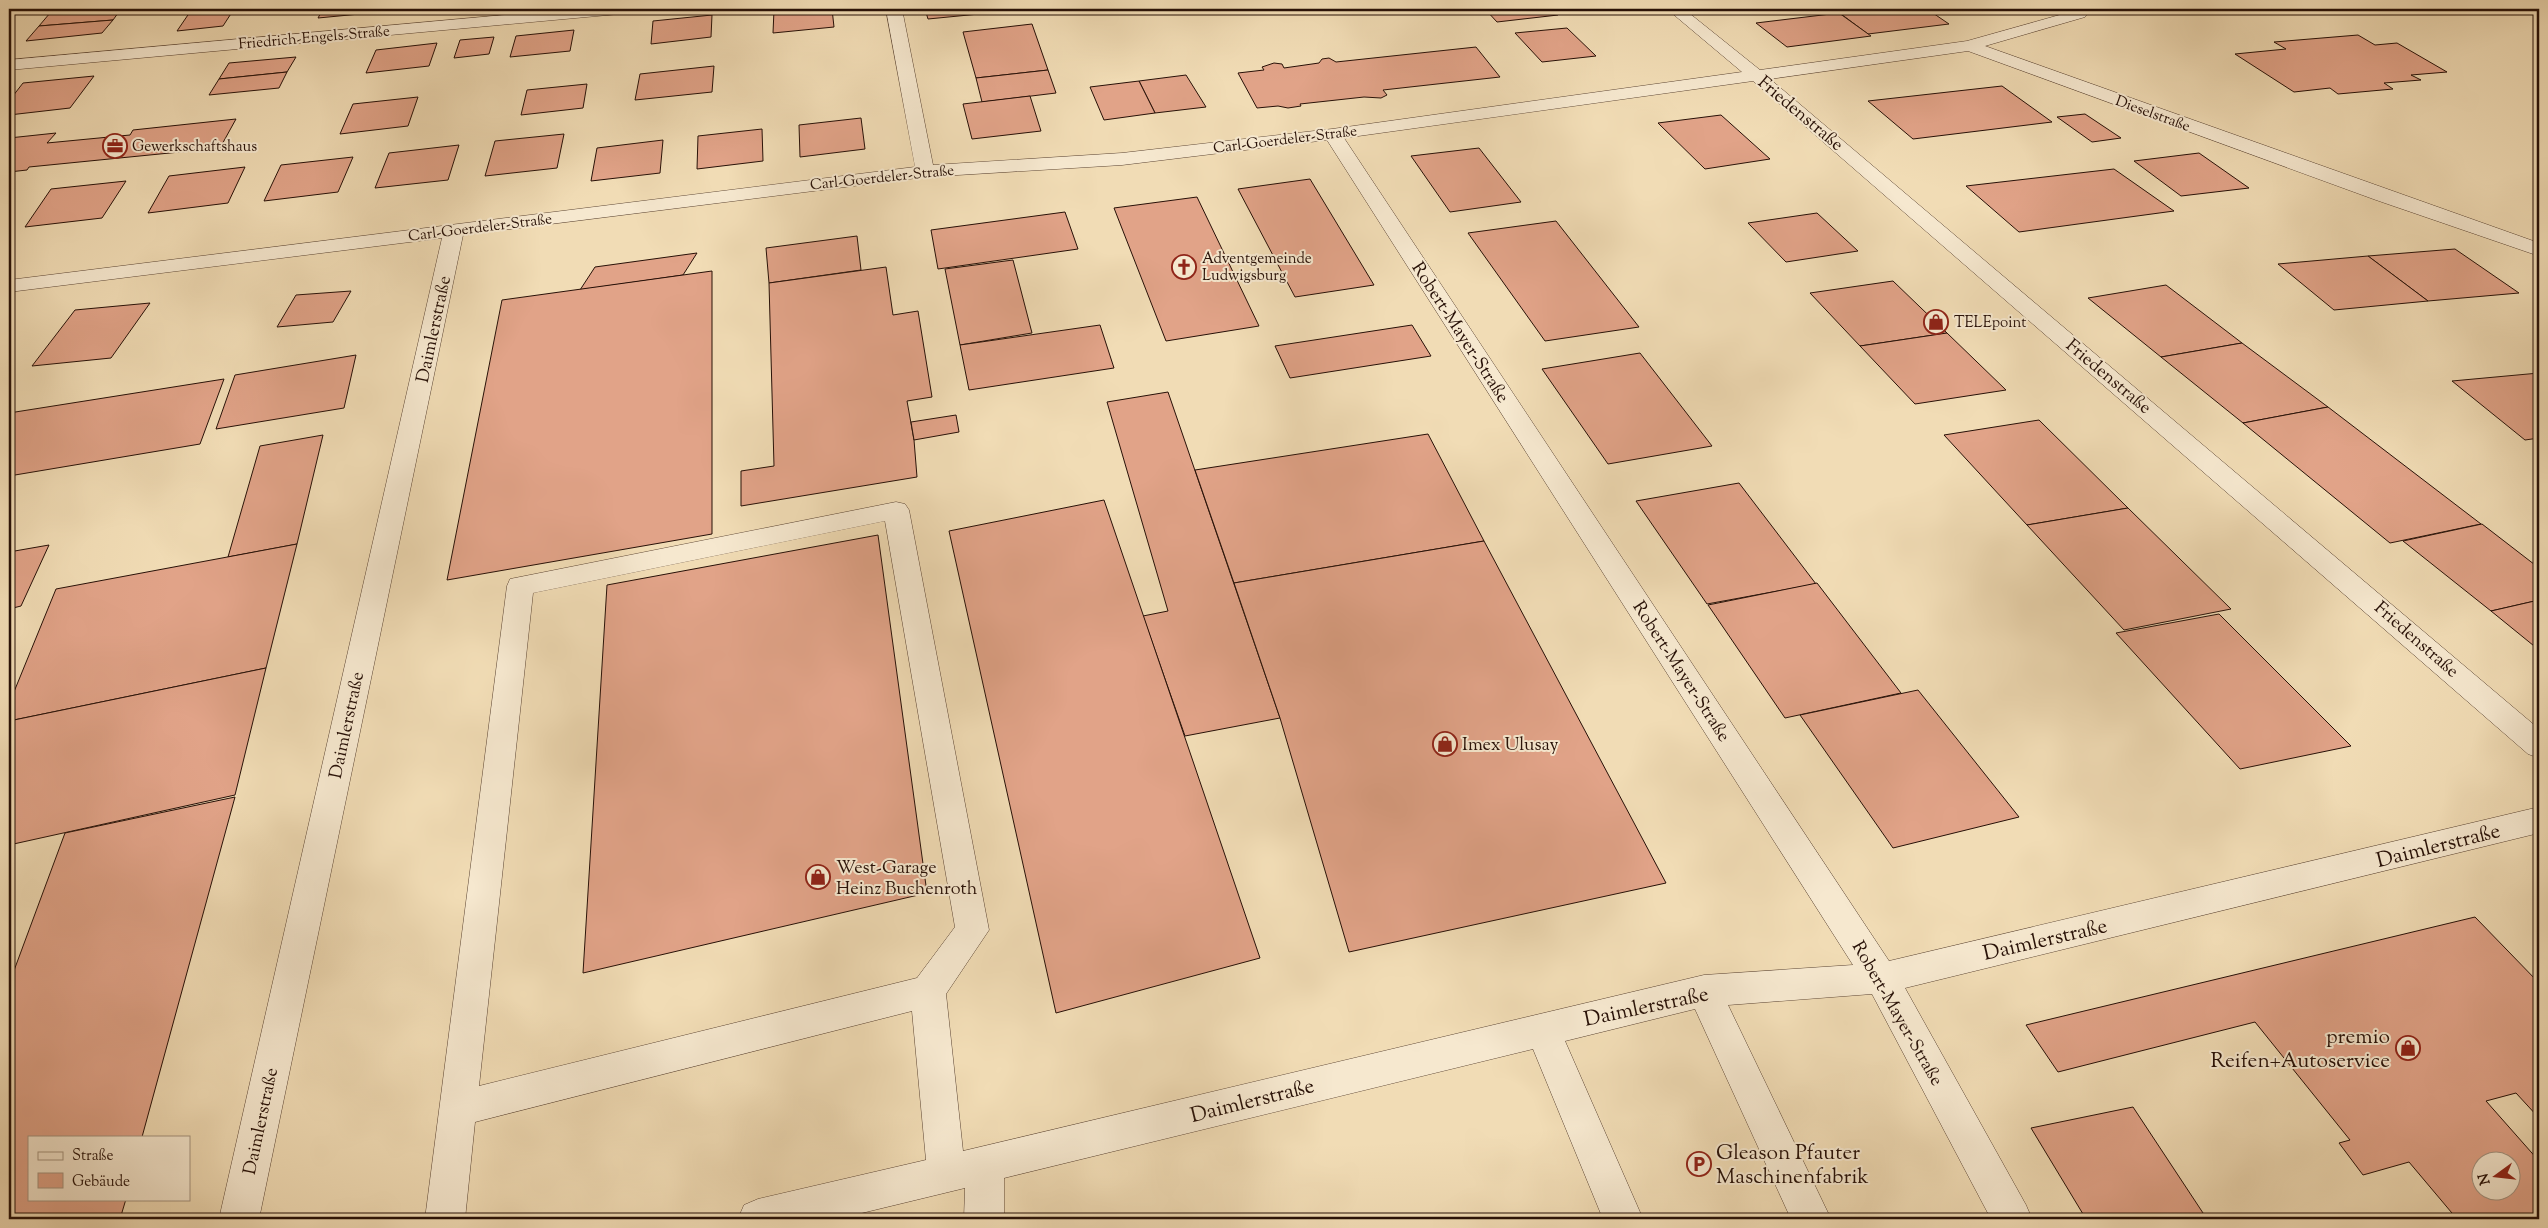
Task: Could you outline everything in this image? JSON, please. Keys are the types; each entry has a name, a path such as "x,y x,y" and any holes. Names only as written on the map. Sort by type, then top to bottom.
{"street":[{"name":"Friedrich-Engels-Straße","path":"9,65 619,9"},
{"path":"894,9 925,171"},
{"name":"Friedenstraße","path":"1675,9 1756,75 2462,677 2539,746"},
{"path":"1969,46 2079,14 2065,9"},
{"name":"Dieselstraße","path":"1756,75 1969,46 2374,193 2539,250"},
{"name":"Carl-Goerdeler-Straße","path":"9,286 925,171 1122,159 1332,134 1756,75"},
{"name":"Robert-Mayer-Straße","path":"1332,134 1881,978 2012,1219"},
{"name":"Daimlerstraße","path":"238,1219 454,231"},
{"path":"445,1219 457,1109 520,586 896,510 972,930 928,991 457,1109"},
{"name":"Daimlerstraße","path":"758,1219 1704,991 1881,978 2539,820"},
{"path":"928,991 946,1174"},
{"path":"1704,991 1811,1219"},
{"path":"1543,1030 1623,1219"},
{"path":"984,1219 985,1164"}],"building":[{"path":"93,9 121,9 113,20 39,26 50,13"},
{"path":"192,9 234,9 223,26 177,31"},
{"path":"323,9 372,9 370,13 318,18"},
{"path":"832,9 834,27 773,33 774,10"},
{"path":"925,9 978,9 979,14 928,19"},
{"path":"1485,9 1544,9 1547,12 1554,11 1558,15 1497,22"},
{"path":"1855,9 1927,9 1949,24 1868,34 1837,11"},
{"path":"1839,13 1871,36 1787,47 1756,23"},
{"path":"712,15 711,37 651,44 653,21"},
{"path":"113,20 102,33 26,41 39,26"},
{"path":"1032,24 1048,70 976,78 963,32"},
{"path":"1567,28 1596,56 1542,62 1515,33"},
{"path":"574,30 570,51 510,57 516,36"},
{"path":"2358,35 2375,45 2397,43 2447,72 2411,75 2421,80 2384,83 2393,89 2338,94 2330,88 2294,92 2235,54 2286,49 2274,42"},
{"path":"494,37 489,54 454,58 460,40"},
{"path":"437,43 429,66 366,73 376,50"},
{"path":"1476,47 1500,77 1383,90 1387,95 1381,98 1364,97 1300,104 1301,106 1288,108 1278,106 1257,108 1238,73 1264,70 1262,67 1274,63 1282,64 1284,68 1319,63 1322,59 1329,58 1336,62"},
{"path":"296,57 287,72 219,79 229,63"},
{"path":"714,66 712,92 635,100 640,74"},
{"path":"1048,70 1056,93 982,102 976,78"},
{"path":"287,72 279,88 209,95 219,79"},
{"path":"1186,75 1206,107 1155,113 1139,81"},
{"path":"94,76 70,108 9,115 9,101 23,83"},
{"path":"1139,81 1155,113 1104,120 1090,87"},
{"path":"587,84 583,108 521,115 527,90"},
{"path":"2002,86 2052,122 1913,139 1868,101"},
{"path":"1030,96 1041,131 972,139 963,104"},
{"path":"418,97 408,126 340,134 353,104"},
{"path":"2085,114 2121,138 2092,142 2057,117"},
{"path":"1721,115 1770,159 1705,169 1658,123"},
{"path":"861,118 865,149 800,157 799,125"},
{"name":"Gewerkschaftshaus","path":"236,119 220,148 29,167 27,170 9,172 9,138 56,133 47,143 130,135 133,130"},
{"path":"762,129 763,161 697,169 698,136"},
{"path":"564,134 557,168 485,176 495,141"},
{"path":"663,140 660,173 591,181 597,148"},
{"path":"459,145 448,180 375,188 389,153"},
{"path":"1479,148 1521,202 1450,212 1411,156"},
{"path":"2199,153 2249,188 2181,196 2134,161"},
{"path":"353,157 338,192 264,201 281,165"},
{"path":"245,167 228,203 148,213 169,176"},
{"path":"2114,169 2174,211 2019,232 1966,186"},
{"path":"1310,179 1374,285 1295,297 1238,189"},
{"path":"126,181 102,218 25,227 51,189"},
{"name":"Adventgemeinde Ludwigsburg","path":"1197,197 1259,326 1166,341 1114,208"},
{"path":"1065,212 1078,249 938,269 931,230"},
{"path":"1817,213 1858,251 1786,262 1748,223"},
{"path":"1556,221 1639,327 1545,341 1468,233"},
{"path":"857,236 861,270 769,283 766,248"},
{"path":"2455,249 2519,293 2428,301 2368,256"},
{"path":"697,253 683,275 580,290 595,267"},
{"path":"2368,256 2428,301 2334,310 2278,264"},
{"path":"1013,260 1032,333 960,345 945,269"},
{"path":"886,267 893,315 918,311 932,397 907,401 914,440 917,477 741,506 741,471 774,466 769,283"},
{"path":"712,271 712,534 447,580 502,300"},
{"path":"1893,281 1947,333 1860,346 1810,293"},
{"path":"2166,285 2242,343 2161,357 2088,298"},
{"path":"351,291 333,322 277,327 296,295"},
{"path":"150,303 111,358 32,366 75,310"},
{"path":"1100,325 1114,368 969,390 960,345"},
{"path":"1412,325 1431,356 1290,378 1275,346"},
{"path":"1947,333 2006,390 1915,404 1860,346"},
{"path":"2242,343 2328,407 2243,423 2161,357"},
{"path":"1640,353 1712,446 1608,464 1542,369"},
{"path":"356,355 344,408 216,429 235,375"},
{"path":"2539,373 2539,438 2525,440 2452,381"},
{"path":"224,379 200,444 9,476 9,413"},
{"path":"1168,392 1280,718 1185,736 1143,616 1168,611 1107,402"},
{"path":"2328,407 2481,524 2390,543 2243,423"},
{"path":"956,415 959,432 914,440 911,422"},
{"path":"2039,420 2128,508 2027,525 1944,435"},
{"path":"1428,434 1484,541 1234,583 1195,470"},
{"path":"323,435 297,544 228,557 260,446"},
{"path":"1739,483 1816,584 1707,604 1636,501"},
{"path":"1104,500 1260,958 1056,1013 949,531"},
{"path":"2128,508 2231,609 2124,630 2027,525"},
{"path":"2482,524 2539,568 2539,600 2491,611 2403,541"},
{"path":"878,535 927,893 583,973 607,585"},
{"path":"1484,541 1666,883 1349,952 1280,718 1234,583"},
{"path":"297,544 266,668 9,721 9,704 56,589"},
{"path":"49,545 21,606 9,609 9,552"},
{"path":"1817,583 1901,693 1785,718 1708,605"},
{"path":"2539,600 2539,650 2491,611"},
{"path":"2219,614 2351,746 2240,769 2116,633"},
{"path":"266,668 235,795 9,845 9,721"},
{"path":"1918,690 2019,817 1893,848 1800,715"},
{"path":"235,797 142,1136 28,1136 28,1200 126,1200 120,1219 9,1219 9,984 65,833"},
{"name":"premio Reifen+Autoservice","path":"2475,917 2539,983 2539,1118 2516,1093 2486,1101 2539,1161 2539,1219 2457,1219 2409,1162 2363,1175 2339,1143 2350,1140 2255,1022 2058,1072 2026,1025"},
{"path":"2133,1107 2207,1219 2086,1219 2031,1128"}],"place":[{"name":"Gewerkschaftshaus","path":"115,146"},
{"name":"Adventgemeinde Ludwigsburg","path":"1184,267"},
{"name":"TELEpoint","path":"1936,322"},
{"name":"Imex Ulusay","path":"1445,744"},
{"name":"West-Garage Heinz Buchenroth","path":"818,877"},
{"name":"premio Reifen+Autoservice","path":"2408,1048"},
{"name":"Gleason Pfauter Maschinenfabrik","path":"1699,1164"}]}
